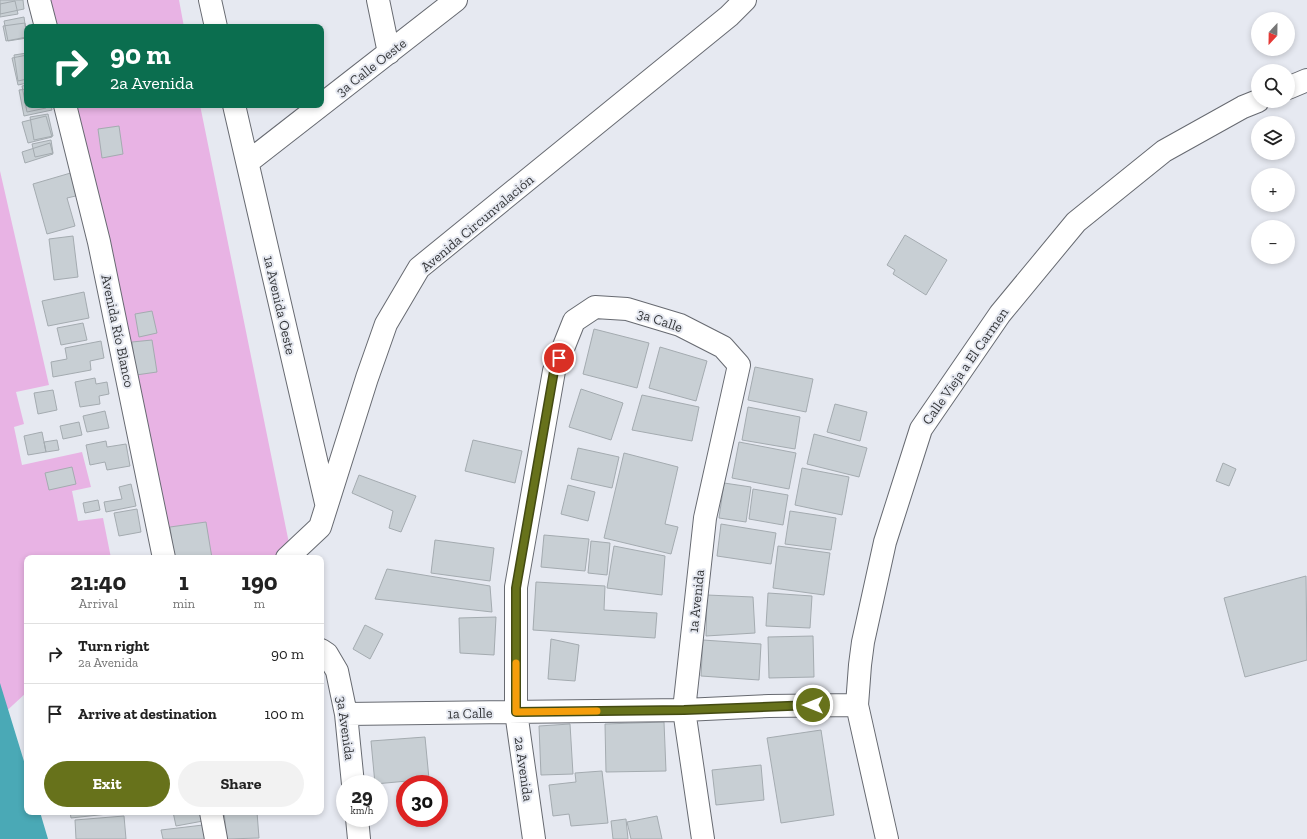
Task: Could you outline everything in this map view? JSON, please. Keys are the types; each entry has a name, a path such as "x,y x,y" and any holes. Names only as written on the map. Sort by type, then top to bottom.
{"street":[{"path":"39,0 45,24"},
{"path":"210,0 215,24"},
{"path":"378,0 389,53"},
{"name":"3a Calle Oeste","path":"324,103 456,0"},
{"name":"Avenida Circunvalación","path":"290,555 320,527 367,378 386,324 419,268 727,8 745,0"},
{"path":"1295,85 1307,80"},
{"name":"Calle Vieja a El Carmen","path":"887,839 857,705 863,642 884,542 921,429 1000,314 1076,222 1164,151 1251,104"},
{"name":"Avenida Río Blanco","path":"66,108 99,242 163,555"},
{"name":"1a Avenida Oeste","path":"235,108 327,504"},
{"name":"3a Calle Oeste","path":"248,162 318,108"},
{"name":"3a Calle","path":"574,321 595,307 627,309 680,325 723,347 739,365"},
{"name":"2a Avenida","path":"534,839 516,712 516,588 554,371 574,321"},
{"name":"1a Avenida","path":"703,839 684,710 705,518 739,365"},
{"name":"3a Avenida","path":"324,652 327,654 337,671 346,714 353,775"},
{"name":"1a Calle","path":"346,714 684,710 769,706 857,705"},
{"path":"212,815 216,839"},
{"path":"358,827 360,839"}],"shaded area":[{"path":"50,0 179,0 183,24 54,24"},
{"path":"71,108 201,108 291,555 159,555"},
{"path":"0,171 49,385 16,392 24,424 14,427 22,465 82,452 91,487 72,491 78,521 103,518 110,555 24,555 24,695 0,717"}],"water":[{"path":"0,683 24,761 24,815 41,815 48,839 0,839"}],"building":[{"path":"0,0 23,0 24,9 0,14"},
{"path":"15,1 18,14 0,17 0,4"},
{"path":"24,17 24,38 8,41 4,21"},
{"path":"25,23 24,38 6,41 3,26"},
{"path":"24,53 24,80 18,81 14,55"},
{"path":"24,56 24,84 18,85 12,58"},
{"path":"22,86 24,86 24,96"},
{"path":"24,89 24,108 52,108 52,110 24,116 19,90"},
{"path":"26,108 46,108 27,112"},
{"path":"48,114 53,136 34,140 30,117"},
{"path":"46,116 52,137 28,143 22,122"},
{"path":"119,126 123,154 102,158 98,129"},
{"path":"51,140 53,153 35,157 32,144"},
{"path":"50,143 53,154 25,163 22,152"},
{"path":"74,172 80,195 67,198 75,226 47,234 33,184"},
{"path":"905,235 947,260 926,295 893,274 895,270 887,265"},
{"path":"73,236 78,277 54,280 49,239"},
{"path":"84,292 89,318 48,326 42,301"},
{"path":"152,311 157,333 139,337 135,314"},
{"path":"83,323 87,340 61,345 57,328"},
{"path":"594,329 649,343 637,388 583,374"},
{"path":"152,340 157,372 136,375 132,342"},
{"path":"101,341 104,358 90,361 91,370 53,377 51,362 67,359 65,348"},
{"path":"660,347 707,361 696,401 649,388"},
{"path":"755,367 813,379 806,412 748,400"},
{"path":"95,378 96,384 107,382 109,394 99,396 100,404 80,407 75,382"},
{"path":"581,389 623,403 611,440 569,427"},
{"path":"53,390 57,410 38,414 34,393"},
{"path":"642,395 699,407 692,441 632,430"},
{"path":"835,404 867,412 860,441 827,432"},
{"path":"748,407 800,417 795,449 742,440"},
{"path":"105,411 109,428 87,432 83,416"},
{"path":"79,422 82,435 63,439 60,426"},
{"path":"42,432 46,452 28,455 24,436"},
{"path":"814,434 867,448 859,477 807,464"},
{"path":"57,440 59,450 46,452 44,442"},
{"path":"473,440 522,451 515,483 465,471"},
{"path":"106,441 107,447 126,444 130,466 107,470 105,462 90,465 86,445"},
{"path":"739,442 796,453 789,489 732,478"},
{"path":"578,448 619,457 612,488 571,479"},
{"path":"624,453 678,467 665,524 678,527 671,554 604,538"},
{"path":"1223,463 1236,469 1229,486 1216,481"},
{"path":"72,467 76,484 49,490 45,473"},
{"path":"802,468 849,477 842,515 795,505"},
{"path":"359,475 416,496 401,532 389,528 393,511 352,493"},
{"path":"724,483 751,487 746,522 719,518"},
{"path":"131,484 136,506 106,512 104,502 122,499 119,487"},
{"path":"568,485 595,492 588,521 561,514"},
{"path":"753,489 788,495 783,525 749,519"},
{"path":"98,500 100,510 85,513 83,503"},
{"path":"137,509 141,532 119,536 114,513"},
{"path":"790,511 836,518 831,550 785,544"},
{"path":"206,522 212,555 174,555 170,527"},
{"path":"721,524 776,533 771,564 717,556"},
{"path":"544,535 589,539 585,571 541,567"},
{"path":"435,540 494,548 490,581 431,573"},
{"path":"591,541 610,543 607,575 588,573"},
{"path":"614,546 665,556 662,595 607,588"},
{"path":"778,546 830,553 824,595 773,588"},
{"path":"387,569 490,586 492,612 375,599"},
{"path":"1306,576 1307,660 1245,677 1224,598"},
{"path":"536,582 605,586 604,610 657,613 655,638 533,630"},
{"path":"768,593 812,596 810,628 766,626"},
{"path":"707,595 753,597 755,633 706,636"},
{"path":"496,617 494,655 460,653 459,618"},
{"path":"365,625 383,634 370,659 353,649"},
{"path":"813,636 814,677 769,678 768,637"},
{"path":"551,639 579,645 575,681 548,679"},
{"path":"703,640 761,644 759,680 701,676"},
{"path":"664,722 666,771 606,772 605,724"},
{"path":"570,724 573,774 541,775 539,726"},
{"path":"821,730 834,815 781,823 767,738"},
{"path":"425,737 429,775 396,775 396,782 388,783 388,775 374,775 371,741"},
{"path":"761,765 764,800 716,805 712,770"},
{"path":"602,771 608,823 571,826 569,814 553,816 549,785 576,782 575,773"},
{"path":"70,815 99,815 71,818"},
{"path":"174,815 202,815 203,821 176,826"},
{"path":"224,815 257,815 259,838 227,839"},
{"path":"124,816 126,839 76,839 75,820"},
{"path":"657,816 662,839 631,839 627,822"},
{"path":"626,819 628,839 613,839 611,821"},
{"path":"203,825 205,839 163,839 161,830"}],"slow traffic":[{"path":"516,663 516,712 597,711"}],"route":[{"path":"559,358 554,371 516,588 516,712 684,710 813,705"}]}
